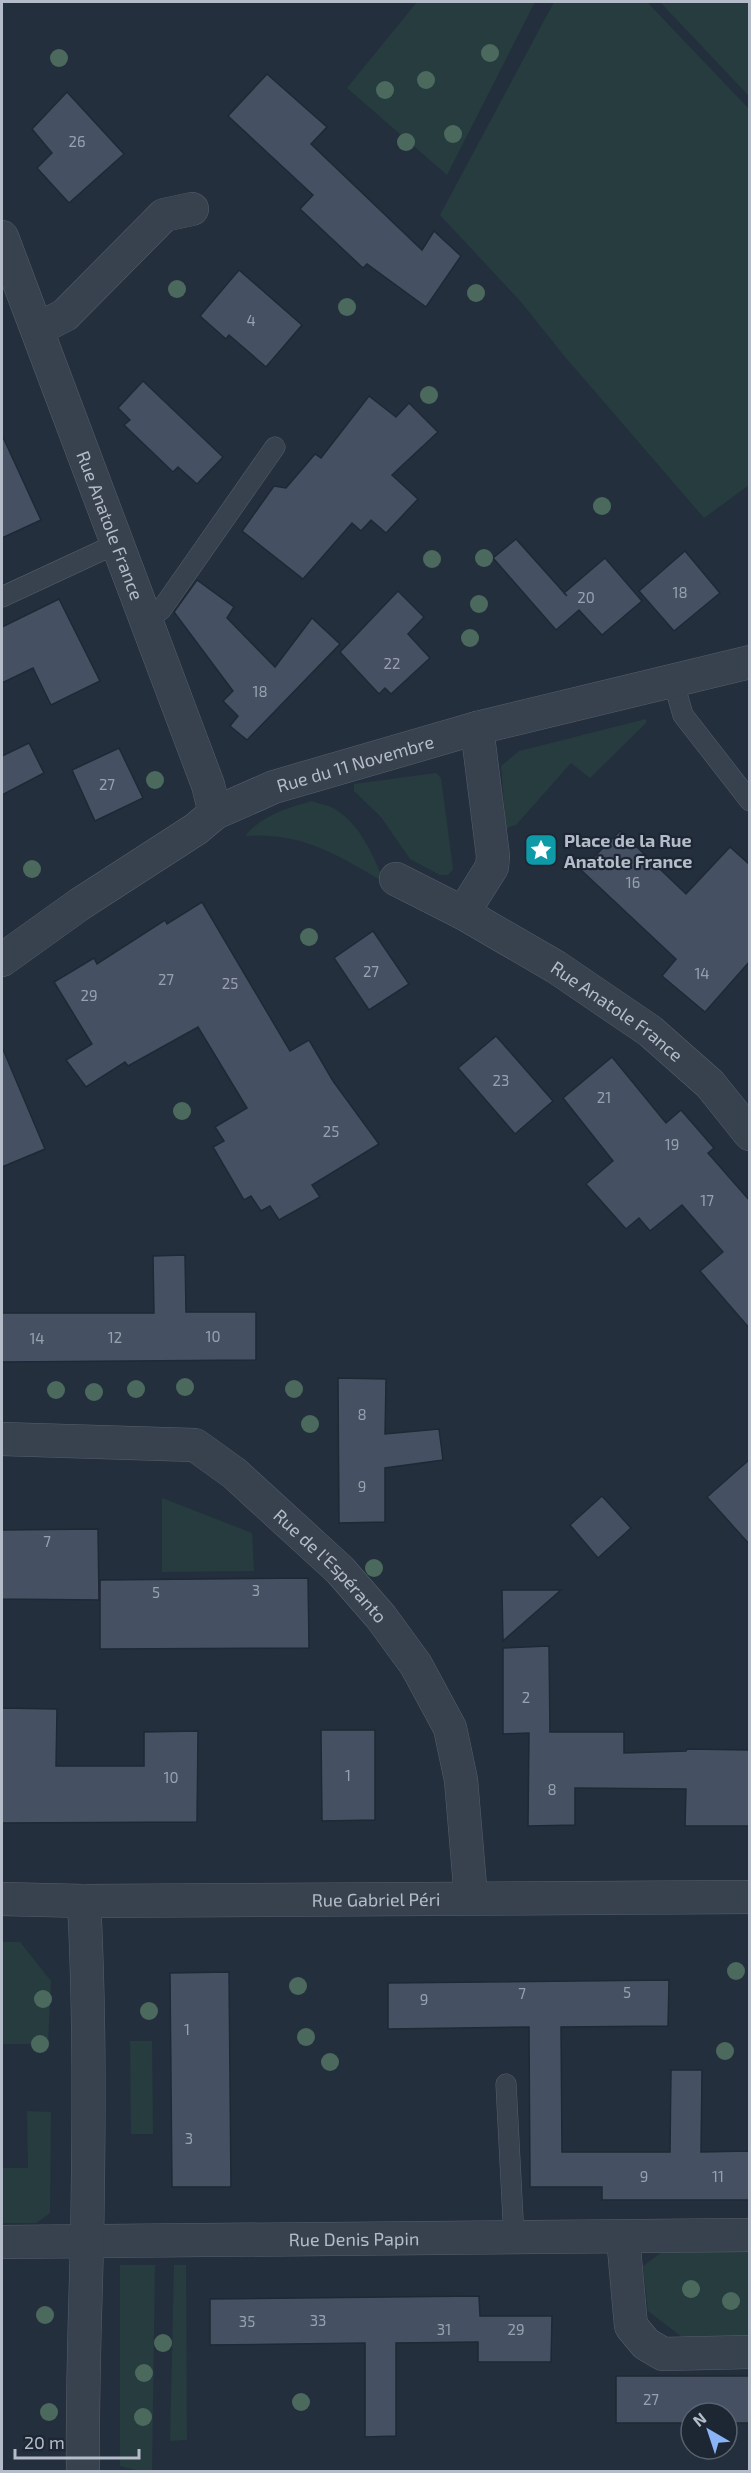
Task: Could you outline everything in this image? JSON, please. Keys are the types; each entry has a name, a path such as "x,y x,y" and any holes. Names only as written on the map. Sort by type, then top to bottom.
{"street":[{"path":"38,328 65,315 164,215 192,209"},
{"name":"Rue Anatole France","path":"2,237 208,785 214,813"},
{"name":"Rue du 11 Novembre","path":"2,960 80,904 178,842 214,813 274,787 477,728 750,662"},
{"path":"463,913 492,867 493,856 477,728"},
{"name":"Rue Anatole France","path":"396,879 463,913 556,968 650,1031 710,1084 750,1134"},
{"name":"Rue de l'Espéranto","path":"2,1439 195,1444 234,1473 340,1570 381,1617 416,1665 450,1728 461,1780 471,1898"},
{"name":"Rue Gabriel Péri","path":"2,1899 750,1897"},
{"path":"83,2472 82,2414 87,2240 87,1959 84,1900"},
{"name":"Rue Denis Papin","path":"2,2242 750,2235"},
{"path":"623,2237 631,2326 646,2344 663,2354 750,2352"}],"lane":[{"path":"146,618 161,609 275,447"},
{"path":"2,597 102,550 118,545"},
{"path":"673,680 683,715 750,801"},
{"path":"506,2084 514,2238"}],"green space":[{"path":"417,2 535,2 447,175 347,88"},
{"path":"554,2 647,2 749,109 749,485 704,518 566,358 521,302 440,215"},
{"path":"660,2 749,2 749,96"},
{"path":"646,719 646,723 590,778 571,763 516,825 506,828 501,766 519,751"},
{"path":"436,773 441,778 453,869 448,875 440,875 410,859 381,817 354,791 354,784"},
{"path":"312,801 333,808 352,824 365,842 385,883 335,855 302,842 265,836 245,836 267,818"},
{"path":"162,1498 252,1533 254,1571 162,1572"},
{"path":"2,1942 20,1942 51,1981 48,2044 2,2044"},
{"path":"130,2041 152,2041 153,2134 131,2134"},
{"path":"27,2111 51,2112 50,2213 36,2223 2,2223 2,2168 28,2168"},
{"path":"662,2252 749,2252 749,2336 682,2337 648,2311 643,2266"},
{"path":"120,2265 155,2265 152,2471 140,2471 120,2466"},
{"path":"174,2265 186,2265 187,2440 170,2441"}],"building":[{"path":"267,74 327,127 311,144 422,250 434,231 461,256 426,307 367,264 363,268 300,209 313,195 228,116"},
{"path":"67,92 124,154 69,203 37,168 52,153 32,129"},
{"path":"239,270 302,325 266,367 229,335 226,339 200,316"},
{"path":"143,381 223,457 197,484 178,467 173,472 124,425 130,420 118,408"},
{"path":"369,396 396,417 409,403 438,432 392,475 418,499 386,533 371,520 361,531 352,523 303,579 242,531 274,486 286,488 315,454 321,458"},
{"path":"2,435 41,520 2,538"},
{"path":"516,539 564,593 605,558 642,601 602,635 579,610 556,630 493,558"},
{"path":"685,551 720,593 674,631 639,591"},
{"path":"197,580 234,607 227,618 275,667 312,618 340,644 247,740 230,726 238,716 223,701 233,691 174,612"},
{"path":"398,591 424,617 408,634 430,658 391,694 385,688 379,694 340,652"},
{"path":"59,599 100,681 51,705 33,668 2,683 2,627"},
{"path":"29,743 44,773 2,795 2,756"},
{"path":"119,748 143,798 95,821 72,770"},
{"path":"620,831 686,894 730,847 750,865 750,961 705,1012 662,976 676,959 581,870"},
{"path":"202,902 290,1051 309,1040 333,1081 379,1144 312,1185 320,1197 279,1220 270,1206 261,1211 251,1196 244,1200 213,1147 224,1141 215,1127 247,1108 198,1027 128,1066 125,1062 86,1087 66,1060 92,1044 54,982 94,958 97,964 165,920 167,924"},
{"path":"373,931 409,984 369,1010 334,958"},
{"path":"496,1036 553,1101 515,1134 458,1068"},
{"path":"2,1047 45,1149 2,1167"},
{"path":"612,1057 666,1123 681,1110 714,1148 708,1153 750,1201 750,1329 700,1271 723,1252 682,1205 650,1231 639,1218 626,1229 586,1184 613,1161 563,1098"},
{"path":"185,1255 186,1312 256,1312 256,1360 2,1362 2,1313 154,1313 153,1256"},
{"path":"338,1378 386,1379 385,1434 439,1429 443,1460 385,1468 385,1522 339,1523"},
{"path":"750,1459 750,1545 707,1497"},
{"path":"602,1496 631,1528 598,1558 570,1525"},
{"path":"98,1529 99,1600 2,1599 2,1530"},
{"path":"308,1578 309,1648 100,1649 100,1580"},
{"path":"502,1590 561,1590 503,1641"},
{"path":"549,1646 550,1732 624,1732 624,1753 686,1751 687,1749 750,1750 750,1826 685,1826 686,1789 575,1788 575,1825 528,1826 529,1733 503,1734 503,1648"},
{"path":"2,1708 57,1709 56,1766 144,1766 144,1732 198,1731 197,1822 2,1823"},
{"path":"321,1730 375,1730 375,1820 322,1821"},
{"path":"229,1972 231,2187 172,2187 170,1973"},
{"path":"669,1980 668,2026 561,2027 562,2152 670,2152 671,2070 702,2070 701,2152 750,2151 750,2200 602,2200 602,2187 530,2187 529,2027 388,2029 388,1983"},
{"path":"479,2296 480,2316 552,2316 551,2362 478,2362 478,2342 396,2343 396,2436 365,2437 365,2343 210,2345 210,2299"},
{"path":"616,2376 750,2376 750,2423 739,2423 739,2401 679,2401 679,2423 616,2423"}],"place":[{"name":"Place de la Rue Anatole France","path":"541,850"}]}
